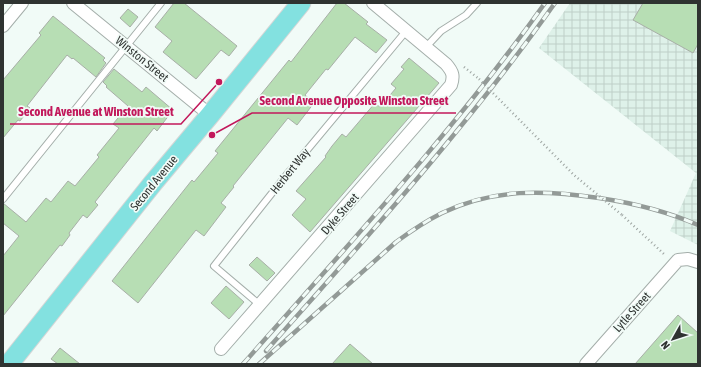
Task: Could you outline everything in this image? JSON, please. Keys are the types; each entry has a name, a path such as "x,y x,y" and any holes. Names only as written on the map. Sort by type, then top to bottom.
{"main road":[{"name":"Second Avenue","path":"9,364 153,183 301,3"}],"street":[{"path":"3,26 22,3"},
{"name":"Winston Street","path":"73,3 210,115"},
{"path":"373,3 426,47"},
{"name":"Dyke Street","path":"221,349 451,85 454,76 452,70 426,47"},
{"path":"678,260 695,259"},
{"name":"Lytle Street","path":"586,364 678,260"}],"lane":[{"path":"3,199 161,3"},
{"path":"426,47 441,31 466,15 477,3"},
{"name":"Herbert Way","path":"260,305 214,266 288,173 406,30"}],"path":[{"path":"461,64 479,79 574,175 622,215 667,257 678,260"}],"shaded area":[{"path":"570,3 698,3 698,245 670,231 696,173 539,48"}],"building":[{"path":"174,3 184,3 237,46 229,56 221,50 196,79 163,52 172,41 155,27"},
{"path":"337,3 344,3 368,22 366,24 387,40 376,53 355,37 305,95 314,103 297,125 288,118 233,186 234,187 221,203 226,207 204,236 196,230 138,303 112,281 192,180 194,182 218,153 215,151 289,60 291,62"},
{"path":"643,3 698,3 698,44 693,53 633,20"},
{"path":"128,9 138,17 130,27 120,18"},
{"path":"53,16 105,58 103,60 106,63 96,77 73,58 72,59 67,55 27,106 30,108 20,121 18,120 3,138 3,80 41,35 39,33"},
{"path":"409,58 439,83 310,232 292,215 306,199 296,191 326,157 325,156 342,134 346,137 375,103 380,107 396,88 391,84 404,69 401,67"},
{"path":"114,69 142,92 146,87 173,110 157,131 154,128 95,202 98,205 87,218 83,215 69,233 70,235 62,246 60,245 3,316 3,256 19,236 3,223 3,203 26,222 46,198 51,202 68,181 75,186 99,157 97,155 119,128 113,124 128,106 106,87 107,86 103,82"},
{"path":"257,257 275,273 267,281 249,265"},
{"path":"226,286 244,302 229,319 211,303"},
{"path":"678,315 698,333 698,364 635,364"},
{"path":"350,344 373,364 332,364"},
{"path":"60,348 80,364 58,364 51,359"}],"railway":[{"path":"243,364 437,143 545,3"},
{"path":"266,351 378,224 452,137 522,49 555,3"},
{"path":"259,364 396,242 430,219 461,205 500,195 519,193 559,193 624,202 662,212 698,225"}],"place":[{"name":"Second Avenue at Winston Street","path":"219,82"},
{"name":"Second Avenue Opposite Winston Street","path":"212,135"}]}
